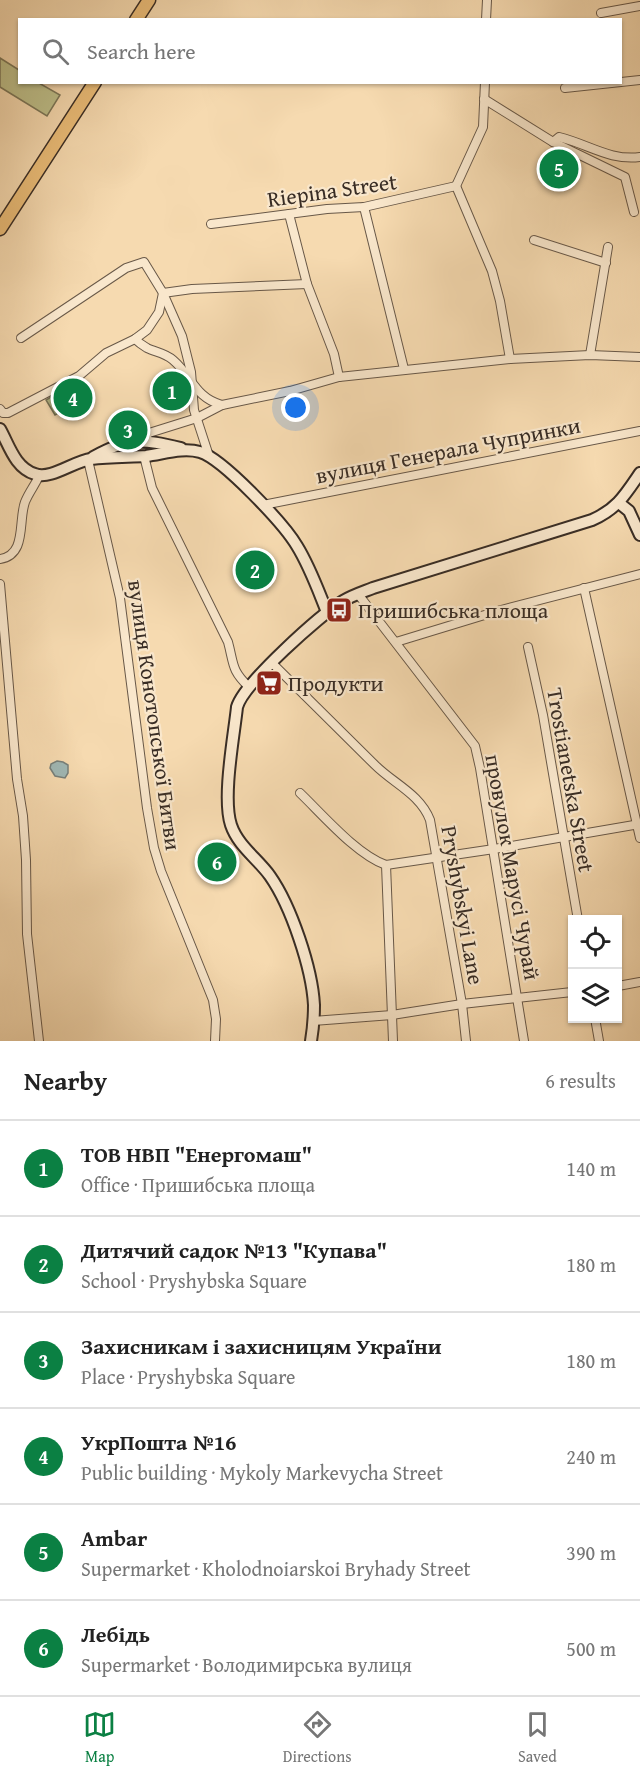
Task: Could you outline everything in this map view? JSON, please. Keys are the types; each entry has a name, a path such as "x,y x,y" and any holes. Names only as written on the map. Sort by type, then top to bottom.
{"main road":[{"path":"137,18 149,0"},
{"path":"0,229 94,84"},
{"path":"0,429 20,465 39,476 88,460 125,442 142,441 209,456 228,470 263,505 296,544 310,570 327,612"},
{"path":"88,460 187,450"},
{"path":"311,1041 313,996 307,965 286,906 269,874 240,841 230,822 229,785 239,702 249,687 272,663 327,612 343,601 358,594 586,522 602,515 619,502 640,472"},
{"path":"619,502 629,511 640,535"}],"street":[{"path":"486,18 487,0"},
{"path":"601,13 640,6"},
{"path":"622,82 640,80"},
{"path":"485,84 483,127 456,186 492,271 501,301 510,359"},
{"path":"565,88 602,84"},
{"path":"484,99 553,142 626,177 634,212"},
{"path":"553,142 559,137 611,156 640,157"},
{"name":"Riepina Street","path":"212,224 364,207 456,186"},
{"path":"364,207 404,369"},
{"path":"289,214 307,284 334,354 339,377"},
{"path":"534,240 606,263"},
{"path":"590,355 608,247"},
{"path":"21,338 126,268 144,262 163,293 182,336 189,360 196,418 209,456"},
{"path":"163,293 192,289 307,284"},
{"path":"0,409 9,413 79,376 106,353 135,339 147,330 159,312 163,293"},
{"path":"135,339 146,348 167,356 211,402 222,405"},
{"path":"142,441 148,433 196,418 222,405 290,391 339,377 510,359 590,355 640,357"},
{"name":"вулиця Генерала Чупринки","path":"263,505 640,431"},
{"path":"144,456 152,488 228,642 234,669 239,678 249,687"},
{"name":"вулиця Конотопської Битви","path":"88,460 120,598 154,848 213,1000 216,1019 215,1041"},
{"path":"0,559 11,556 17,549 25,501 39,476"},
{"path":"396,642 501,610 640,574"},
{"path":"0,584 23,816 27,934 39,1041"},
{"path":"584,588 639,825 640,838"},
{"name":"провулок Марусі Чурай","path":"358,594 474,746 494,849 524,1041"},
{"name":"Trostianetska Street","path":"528,647 543,715 577,915"},
{"name":"Pryshybskyi Lane","path":"272,663 377,767 426,809 430,820 462,1004 466,1041"},
{"path":"300,793 362,852 374,861 386,865 639,825"},
{"path":"386,865 393,1041"},
{"path":"622,985 640,982"},
{"path":"313,1022 392,1015 462,1004 568,993"},
{"path":"596,1023 598,1041"}],"green space":[{"path":"0,58 18,69 18,84 41,84 60,95 47,116 0,87"},
{"path":"71,385 73,390 56,400 62,411 55,415 46,400"}],"water":[{"path":"57,761 68,765 65,778 55,776 50,768 51,764"}],"place":[{"name":"Ambar","path":"559,169"},
{"name":"ТОВ НВП \"Енергомаш\"","path":"172,391"},
{"name":"УкрПошта №16","path":"73,398"},
{"name":"Захисникам і захисницям України","path":"128,430"},
{"name":"Дитячий садок №13 \"Купава\"","path":"255,570"},
{"name":"Пришибська площа","path":"339,610"},
{"name":"Продукти","path":"269,683"},
{"name":"Лебідь","path":"217,862"}]}
